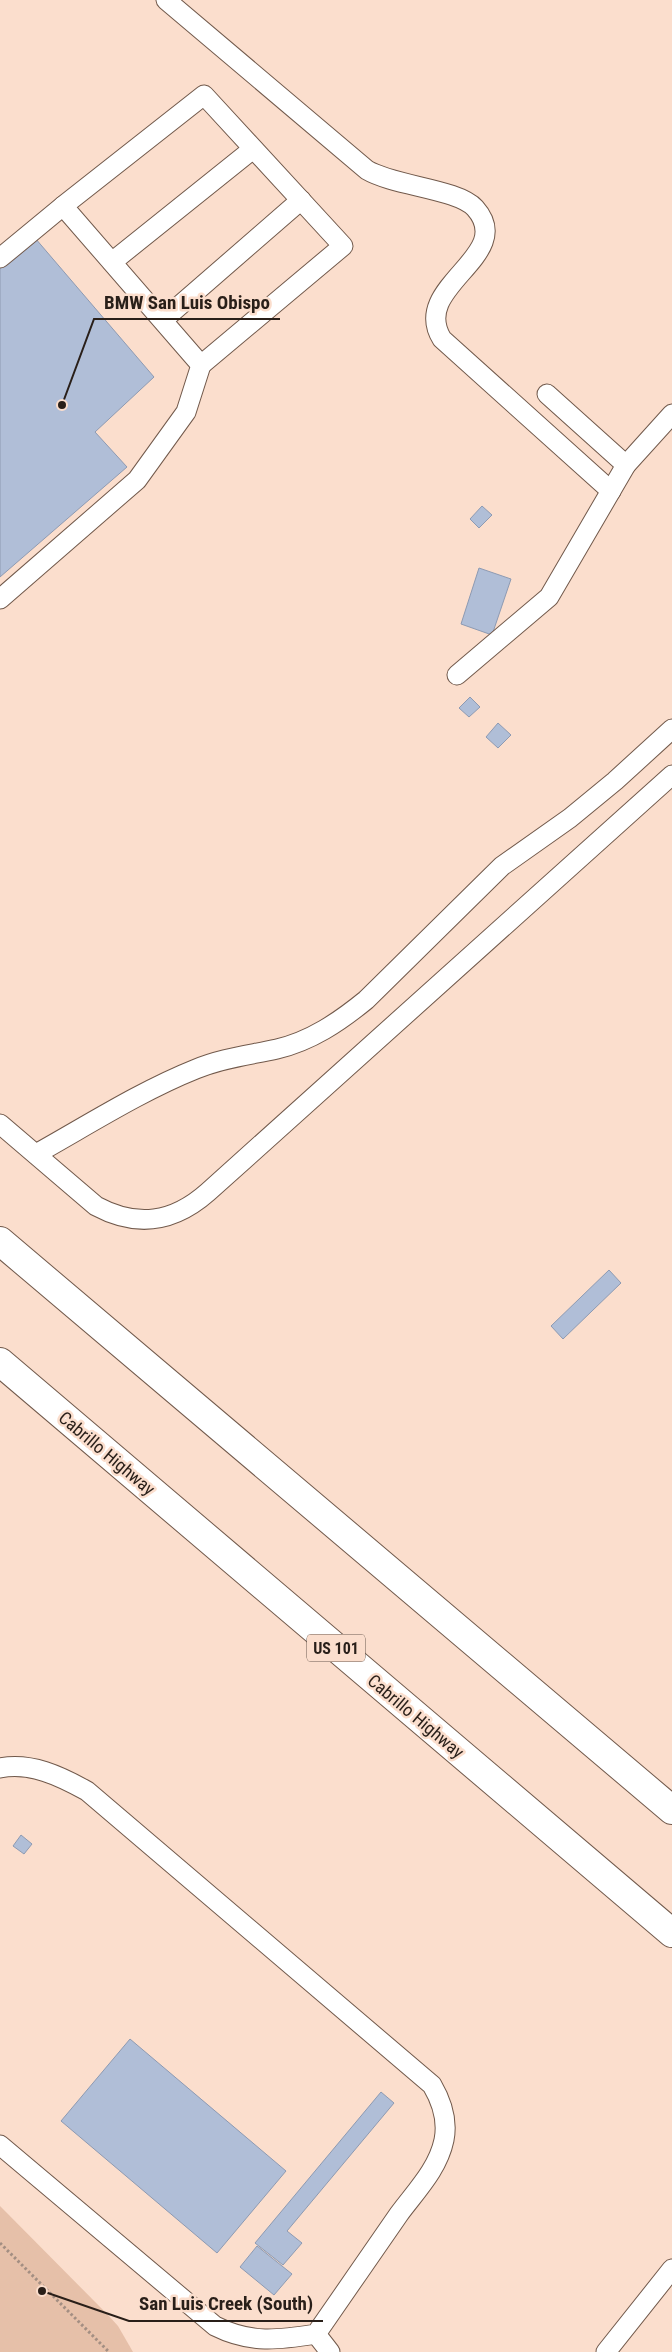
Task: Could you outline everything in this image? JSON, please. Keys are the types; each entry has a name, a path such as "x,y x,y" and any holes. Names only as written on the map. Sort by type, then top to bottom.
{"highway":[{"path":"0,1241 672,1810"},
{"name":"Cabrillo Highway","path":"0,1362 672,1933"}],"lane":[{"path":"166,0 367,170 389,180 456,197 467,202 475,209 482,219 484,239 475,257 438,304 435,315 438,332 442,339 611,491"},
{"path":"0,258 204,95 343,246 201,365 186,412 137,480 0,599"},
{"path":"112,262 253,149"},
{"path":"163,320 301,200"},
{"path":"63,206 201,365"},
{"path":"547,394 626,465"},
{"path":"457,675 549,597 626,465 672,414"},
{"path":"36,1154 172,1079 228,1059 300,1042 344,1018 366,1000 502,866 578,812 672,729"},
{"path":"0,1124 96,1206 111,1214 142,1220 160,1219 178,1213 194,1204 672,775"},
{"path":"0,1768 12,1765 39,1770 63,1778 86,1791 432,2085 442,2101 445,2122 445,2138 440,2155 429,2175 400,2213 316,2334 273,2341 231,2334 215,2326 0,2145"},
{"path":"606,2352 672,2269"},
{"path":"316,2334 330,2352"}],"path":[{"path":"0,2243 109,2352"}],"shaded area":[{"path":"0,2206 108,2315 118,2326 133,2352 0,2352"}],"building":[{"path":"35,238 154,377 95,432 127,467 0,577 0,266"},
{"path":"482,506 492,515 479,528 470,519"},
{"path":"479,568 511,579 492,635 461,624"},
{"path":"470,697 480,707 469,717 459,708"},
{"path":"498,723 511,735 498,748 486,737"},
{"path":"609,1270 621,1283 563,1339 551,1326"},
{"path":"21,1835 32,1844 24,1854 13,1846"},
{"path":"130,2039 286,2171 217,2253 61,2121"},
{"path":"381,2092 394,2103 287,2231 302,2243 283,2265 255,2243"},
{"path":"257,2246 292,2274 274,2295 240,2267"}],"place":[{"name":"BMW San Luis Obispo","path":"62,405"},
{"name":"San Luis Creek (South)","path":"42,2291"}]}
